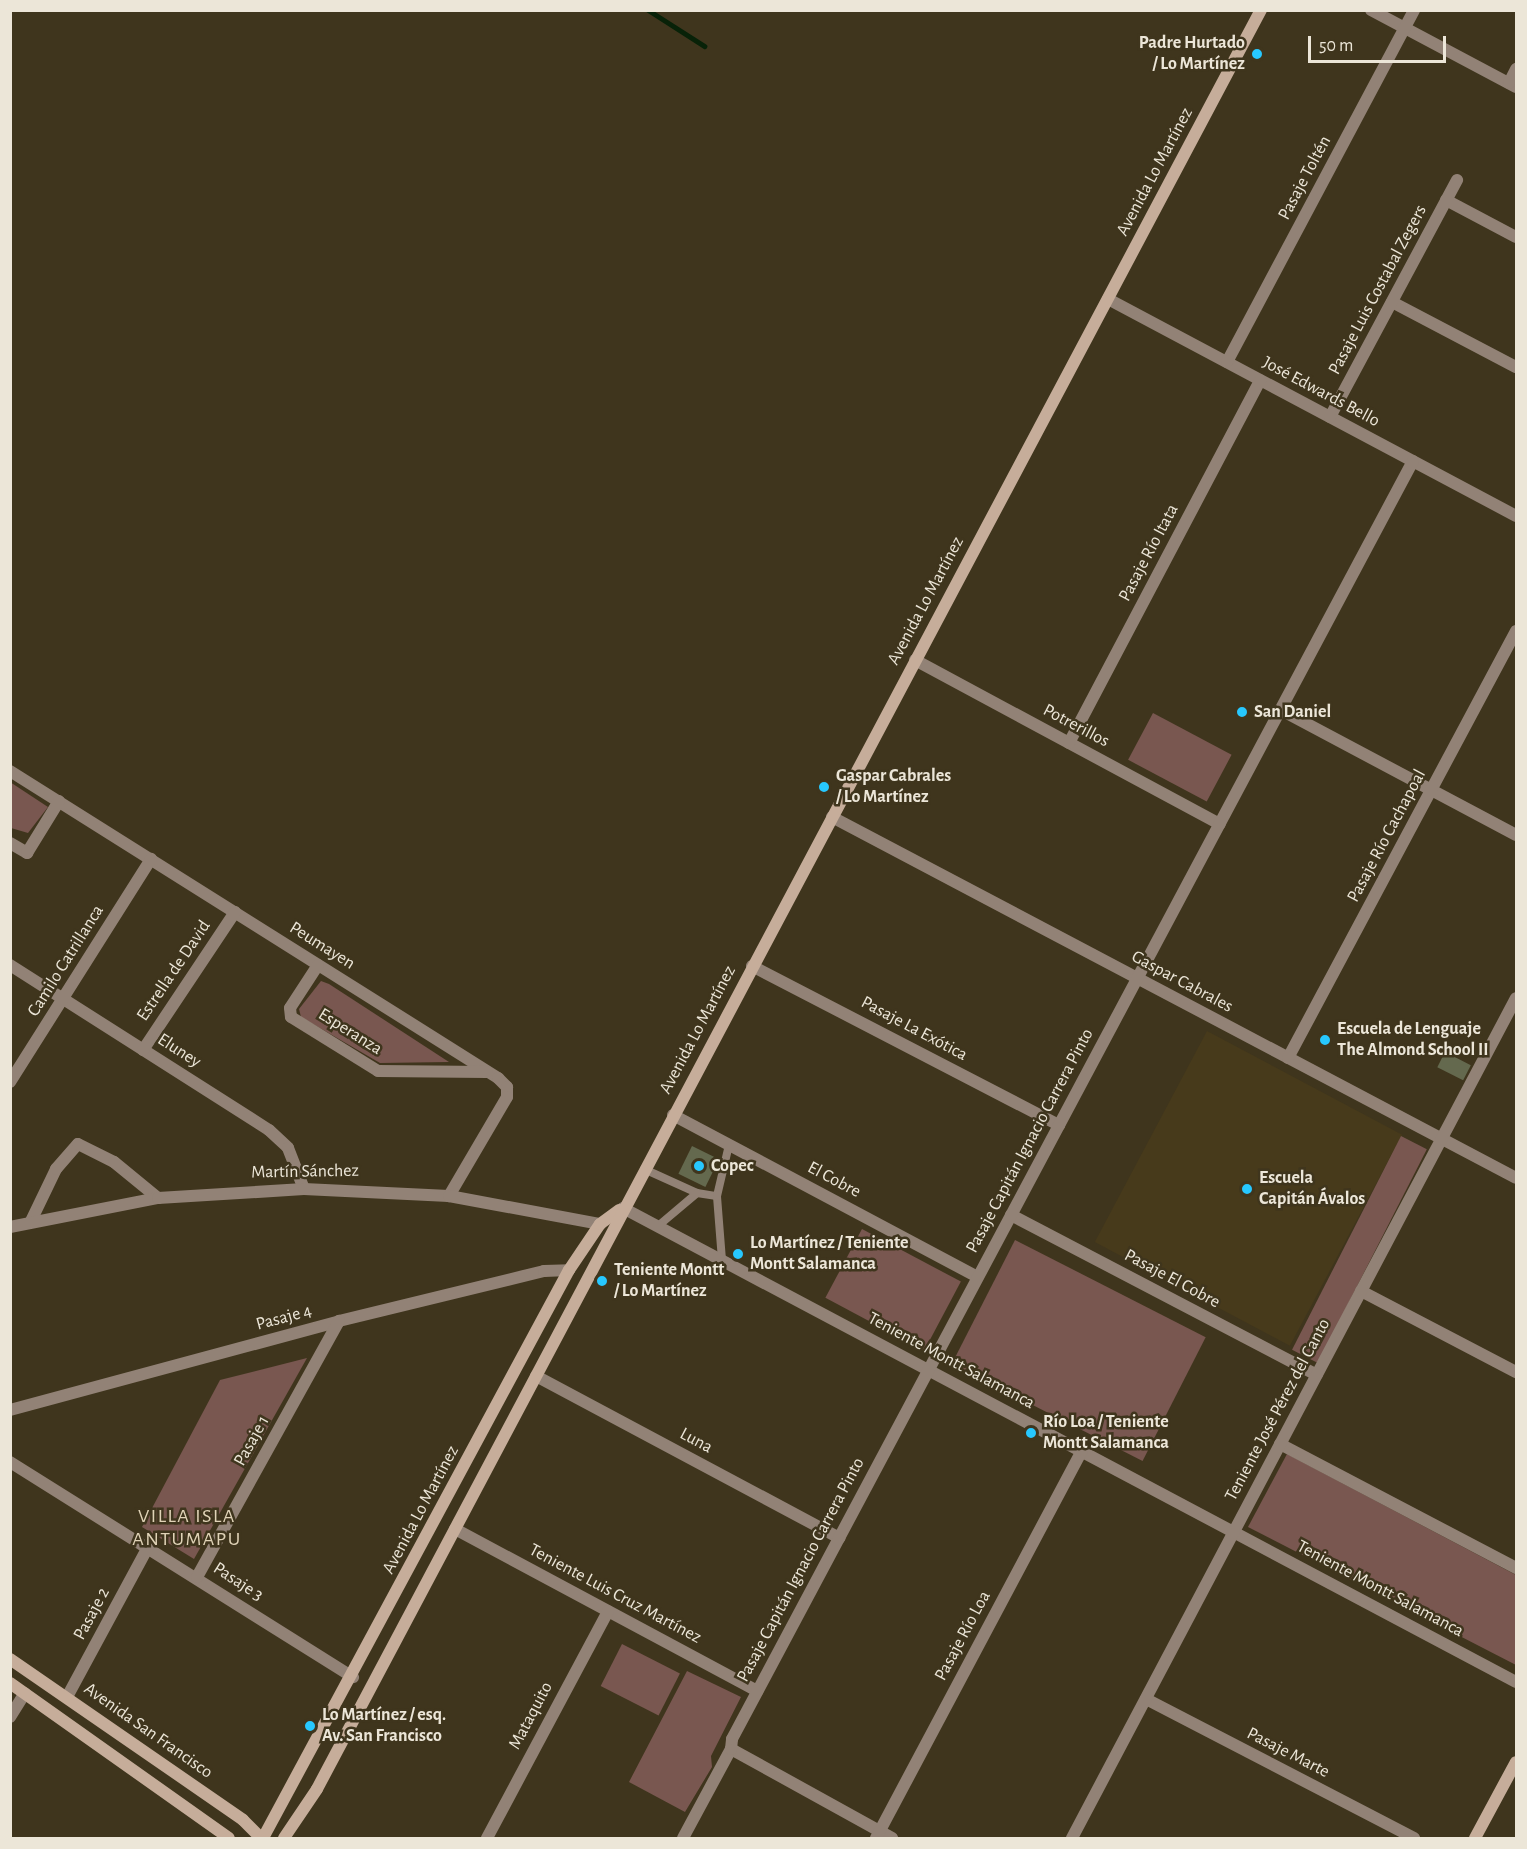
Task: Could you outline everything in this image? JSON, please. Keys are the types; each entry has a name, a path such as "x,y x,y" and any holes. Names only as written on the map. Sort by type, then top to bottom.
{"main road":[{"name":"Avenida Lo Martínez","path":"284,1839 317,1789 623,1208 1261,10"},
{"name":"Avenida Lo Martínez","path":"262,1839 353,1677 569,1270 600,1224 623,1208"},
{"name":"Avenida San Francisco","path":"10,1659 243,1820 262,1839"},
{"path":"10,1683 229,1839"},
{"path":"1475,1839 1516,1762"}],"street":[{"path":"1371,10 1513,85 1516,69"},
{"name":"Pasaje Toltén","path":"1227,362 1414,10"},
{"name":"Pasaje Luis Costabal Zegers","path":"1330,417 1457,180"},
{"path":"1446,200 1516,237"},
{"name":"José Edwards Bello","path":"1108,299 1516,516"},
{"path":"1392,302 1516,367"},
{"name":"Pasaje Río Itata","path":"1069,743 1260,380"},
{"name":"Pasaje Capitán Ignacio Carrera Pinto","path":"683,1839 731,1749 732,1739 757,1691 1413,461"},
{"name":"Pasaje Río Cachapoal","path":"1288,1058 1516,631"},
{"name":"Potrerillos","path":"915,660 1220,824"},
{"path":"1281,710 1516,835"},
{"name":"Peumayen","path":"10,771 488,1072 507,1087 507,1097 449,1196"},
{"path":"10,843 27,853 59,801"},
{"name":"Gaspar Cabrales","path":"832,817 1516,1178"},
{"name":"Camilo Catrillanca","path":"10,1082 151,859"},
{"name":"Estrella de David","path":"143,1050 235,912"},
{"name":"Eluney","path":"10,965 269,1130 298,1165 304,1189"},
{"name":"Esperanza","path":"318,965 290,1008 291,1017 378,1071 488,1072"},
{"name":"Pasaje La Exótica","path":"752,966 1059,1125"},
{"name":"Teniente José Pérez del Canto","path":"1072,1839 1516,998"},
{"name":"El Cobre","path":"673,1115 978,1276"},
{"path":"31,1221 56,1169 78,1144 114,1162 158,1198"},
{"name":"Martín Sánchez","path":"10,1227 31,1221 158,1198 304,1189 449,1196 600,1224"},
{"name":"Teniente Montt Salamanca","path":"623,1208 1516,1682"},
{"name":"Pasaje El Cobre","path":"1011,1215 1317,1375"},
{"name":"Pasaje 4","path":"10,1410 339,1322 544,1271 569,1270"},
{"path":"1361,1292 1516,1372"},
{"name":"Pasaje 1","path":"197,1577 339,1322"},
{"name":"Luna","path":"536,1376 839,1538"},
{"path":"1280,1444 1516,1568"},
{"name":"Pasaje Río Loa","path":"878,1835 1082,1451"},
{"name":"Pasaje 3","path":"10,1462 197,1577 353,1677"},
{"name":"Teniente Luis Cruz Martínez","path":"455,1529 757,1691"},
{"name":"Pasaje 2","path":"67,1697 148,1547"},
{"name":"Mataquito","path":"487,1839 608,1611"},
{"path":"10,1717 25,1693"},
{"name":"Pasaje Marte","path":"1146,1699 1414,1839"},
{"path":"731,1749 878,1835 892,1839"}],"lane":[{"path":"722,1260 717,1196 729,1145"},
{"path":"644,1169 697,1193 717,1196"},
{"path":"658,1226 697,1193"}],"shaded area":[{"path":"1153,713 1232,755 1207,802 1128,760"},
{"path":"10,782 48,807 28,833 11,828"},
{"path":"321,981 449,1062 380,1063 301,1017 299,1009"},
{"name":"Escuela Capitán Ávalos","path":"1207,1031 1402,1135 1290,1346 1095,1242"},
{"path":"1401,1136 1427,1149 1318,1363 1292,1350"},
{"path":"862,1229 961,1282 924,1350 825,1298"},
{"path":"1015,1240 1206,1337 1143,1461 952,1364"},
{"path":"307,1358 194,1559 142,1527 220,1380"},
{"path":"1287,1454 1516,1575 1516,1665 1248,1527"},
{"path":"622,1644 680,1674 659,1715 601,1686"},
{"path":"687,1671 741,1697 711,1756 712,1767 685,1812 629,1782"}],"building":[{"path":"1445,1052 1471,1065 1463,1080 1437,1067"},
{"name":"Copec","path":"692,1146 719,1159 705,1187 678,1174"}],"waterway":[{"path":"648,10 704,46"}],"place":[{"name":"Padre Hurtado / Lo Martínez","path":"1257,54"},
{"name":"San Daniel","path":"1242,712"},
{"name":"Gaspar Cabrales / Lo Martínez","path":"824,787"},
{"name":"Escuela de Lenguaje The Almond School II","path":"1325,1040"},
{"name":"Copec","path":"699,1166"},
{"name":"Escuela Capitán Ávalos","path":"1247,1189"},
{"name":"Lo Martínez / Teniente Montt Salamanca","path":"738,1254"},
{"name":"Teniente Montt / Lo Martínez","path":"602,1281"},
{"name":"Río Loa / Teniente Montt Salamanca","path":"1031,1433"},
{"name":"Lo Martínez / esq. Av. San Francisco","path":"310,1726"}],"district":[{"name":"VILLA ISLA ANTUMAPU","path":"187,1528"}]}
